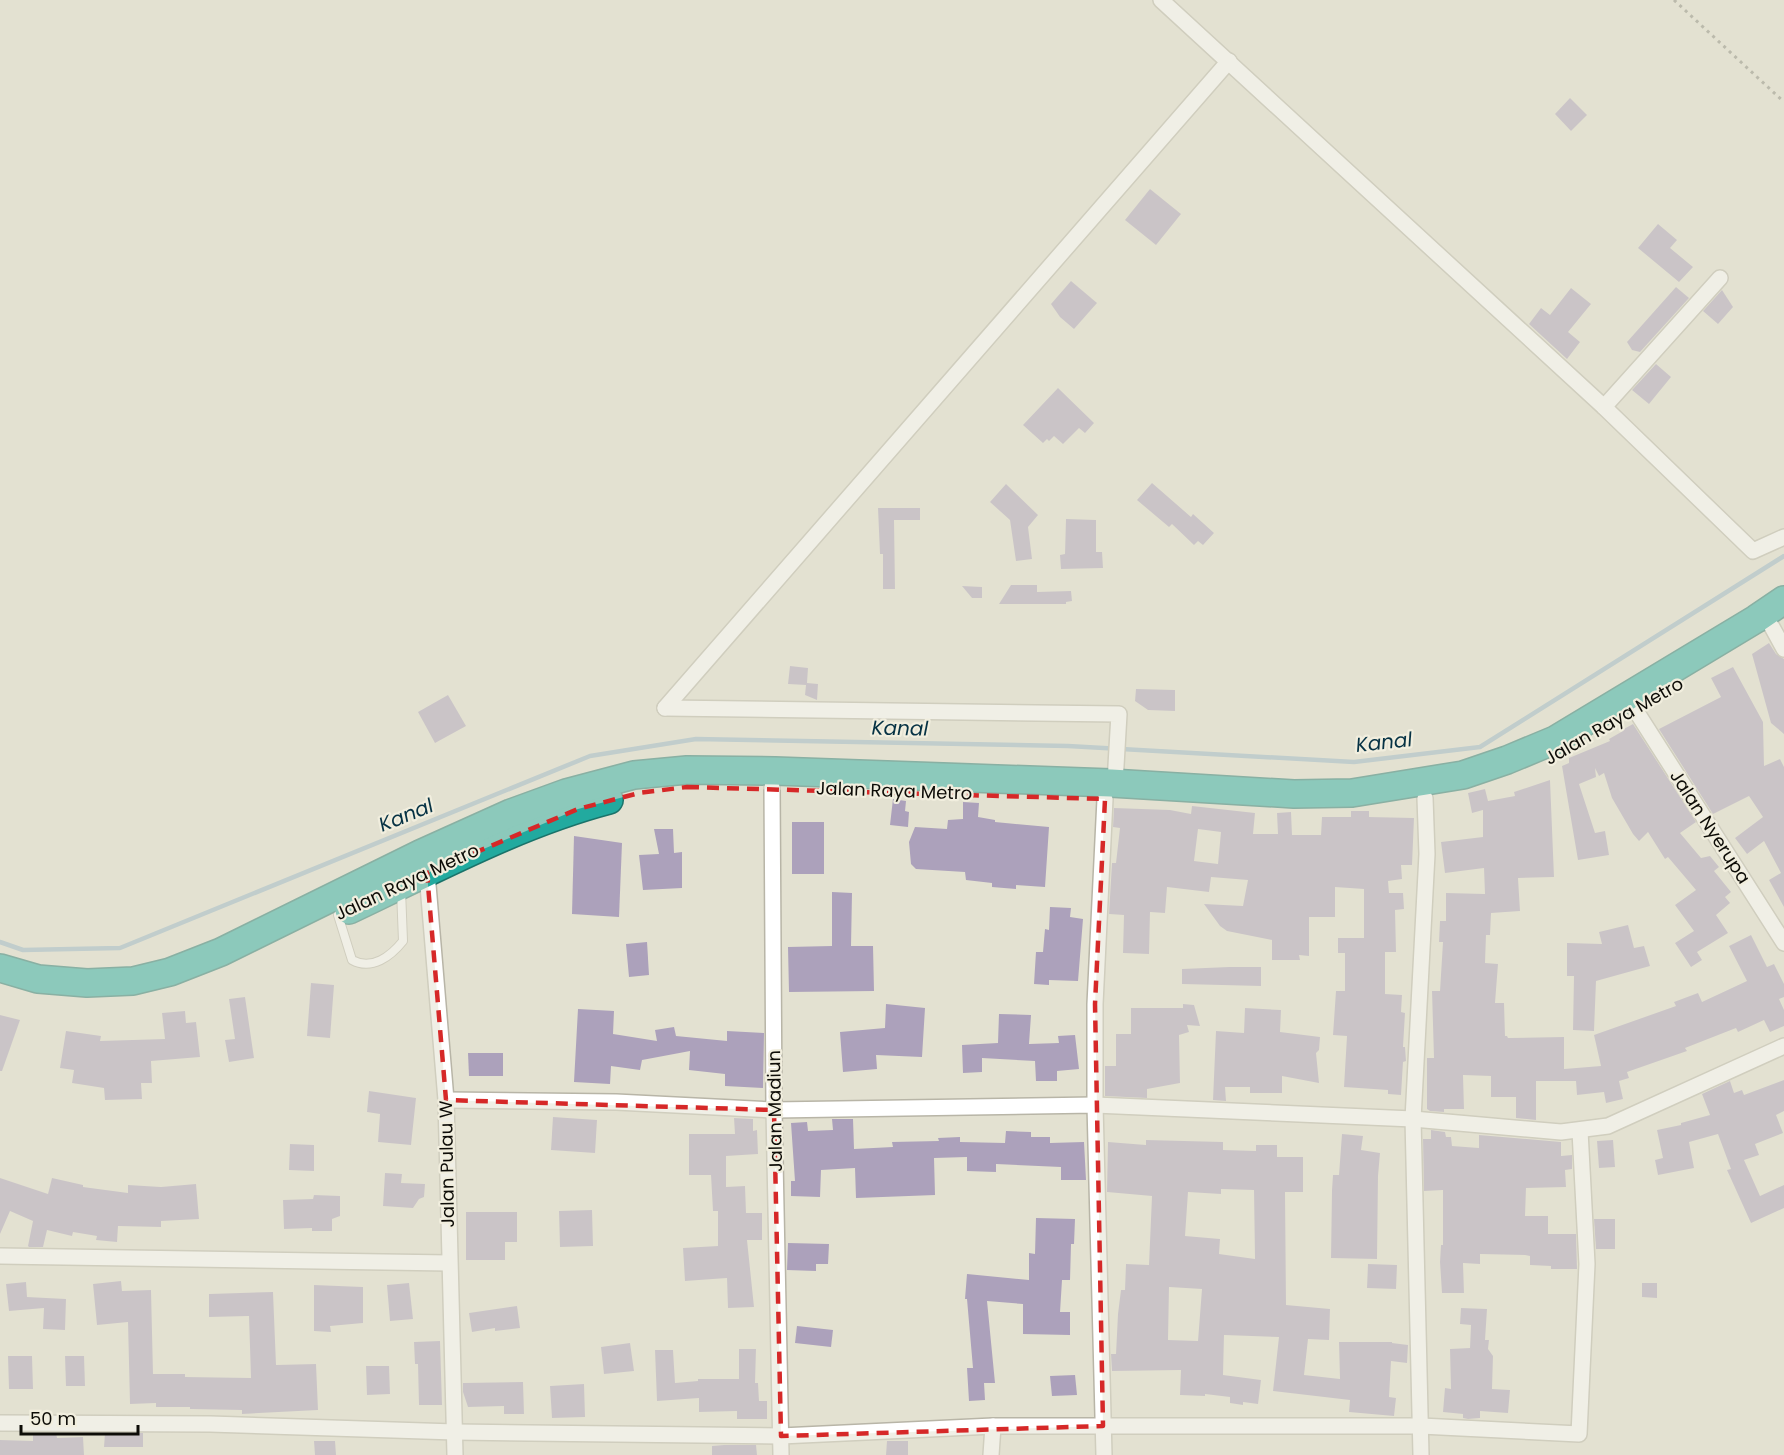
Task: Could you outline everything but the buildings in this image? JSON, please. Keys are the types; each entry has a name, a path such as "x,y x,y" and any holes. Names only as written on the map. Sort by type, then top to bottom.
{"highway":[{"path":"0,969 48,980 87,983 133,981 170,972 335,906 424,864 511,813 566,793 634,775 687,770 775,771 1110,791 1294,794 1352,793 1463,775 1555,740 1736,632 1784,600"},
{"name":"Jalan Raya Metro","path":"424,864 578,809 639,793 687,787 1110,791 1352,804 1425,798 1471,790 1518,775 1569,752 1636,711 1780,631"},
{"name":"Jalan Raya Metro","path":"0,986 37,995 88,1000 135,997 177,985 228,966 335,906"}],"street":[{"path":"1161,0 1604,408 1753,551 1784,537"},
{"path":"1104,1455 1095,1105 1095,1004 1110,791 1119,714 665,708 1229,61"},
{"path":"1604,408 1720,278"},
{"name":"Jalan Nyerupa","path":"1636,711 1784,943"},
{"name":"Jalan Madiun","path":"772,787 774,1110 781,1455"},
{"path":"1421,1455 1413,1119 1427,854 1425,798"},
{"name":"Jalan Pulau W","path":"424,864 446,1100 455,1455"},
{"path":"446,1100 616,1102 774,1110 1095,1105 1413,1119 1561,1132 1608,1126 1784,1046"},
{"path":"0,1423 210,1424 454,1432 781,1436 993,1426 1420,1426 1579,1434 1587,1264 1580,1131"},
{"path":"0,1256 449,1263"},
{"path":"991,1455 993,1426"}],"lane":[{"path":"335,906 352,960 365,964 386,959 403,941 397,876"}],"path":[{"path":"1674,0 1784,102"}],"highlighted area":[{"path":"687,787 1105,799 1095,1004 1103,1426 781,1436 774,1110 446,1100 427,873 578,809 639,793"}],"waterway":[{"name":"Kanal","path":"0,942 23,950 120,948 590,756 696,739 1068,746 1354,762 1480,747 1784,556"}]}
